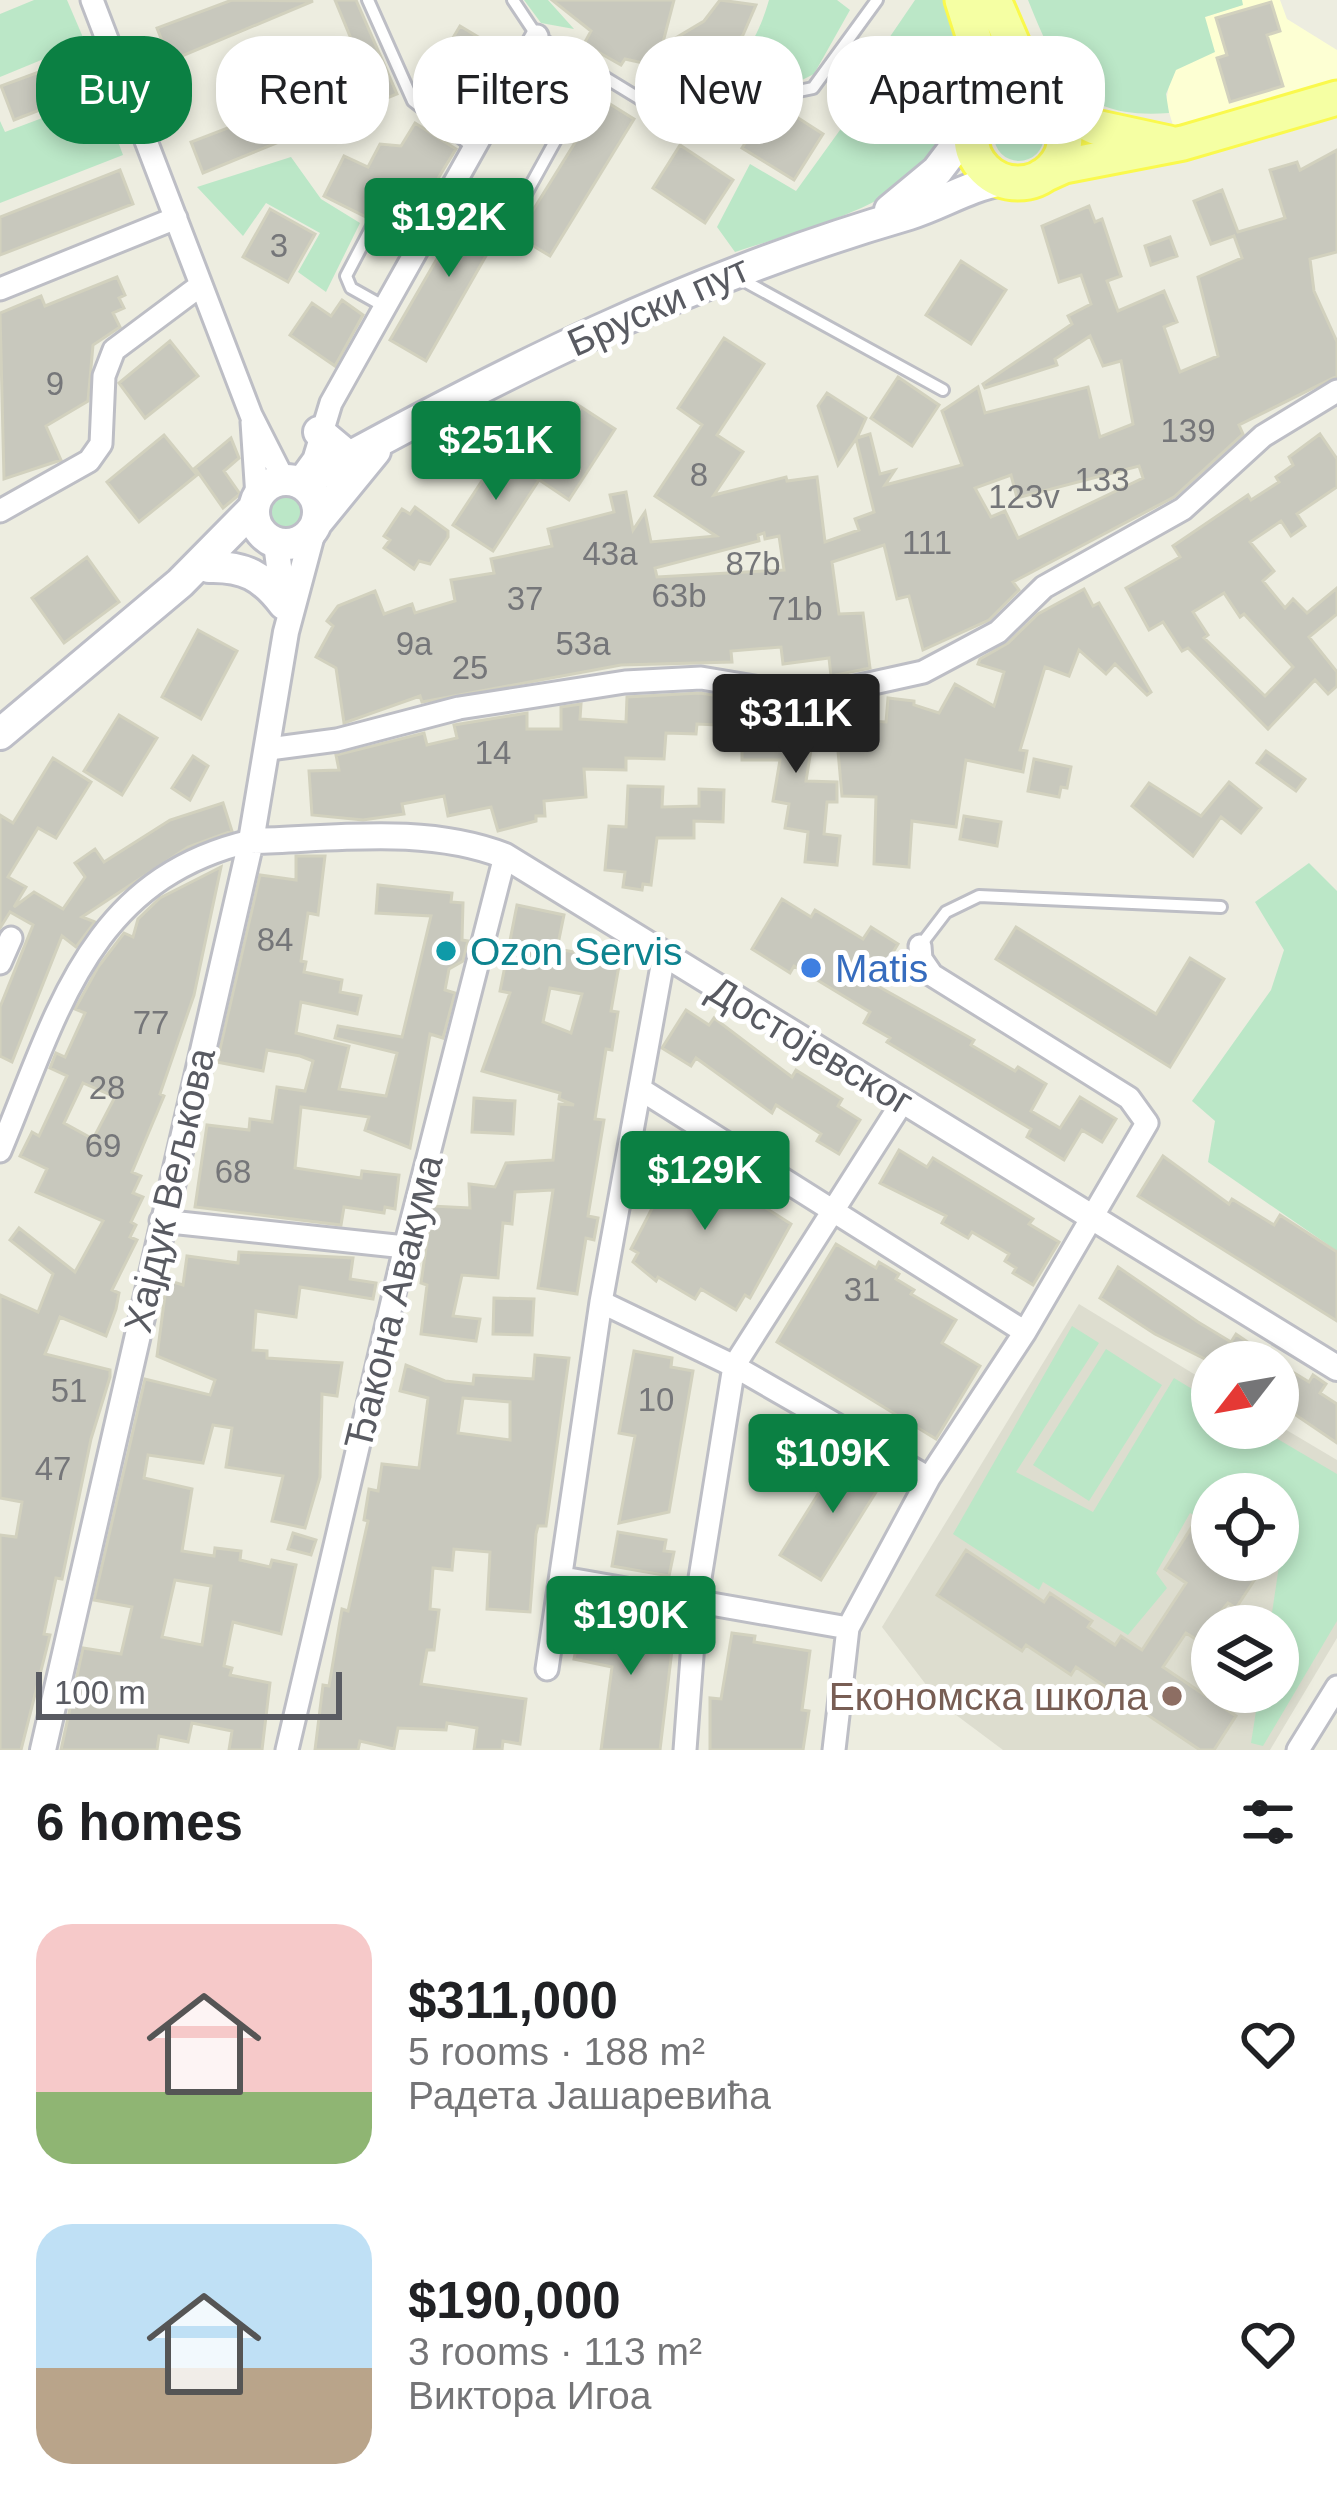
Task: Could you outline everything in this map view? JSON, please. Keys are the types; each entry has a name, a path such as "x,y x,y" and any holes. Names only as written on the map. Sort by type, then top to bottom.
{"main road":[{"path":"962,0 973,36"},
{"path":"994,0 1010,36"},
{"path":"979,144 980,164 1002,180 1030,181 1064,166 1180,144 1337,98"},
{"path":"1105,129 1180,144"},
{"name":"Бруски пут","path":"878,220 937,171 956,144"},
{"path":"1042,176 1054,166 1063,144"},
{"name":"Бруски пут","path":"293,481 383,442 611,322 734,269 1002,180"},
{"path":"319,432 350,458"},
{"name":"Бруски пут","path":"315,527 383,442"},
{"path":"180,583 256,503 293,481 316,500 315,527 292,544 272,540 256,525 256,503"},
{"path":"5,718 180,583 272,540"},
{"path":"209,566 244,569 259,577 285,616"}],"street":[{"path":"92,0 251,415 293,481 476,144"},
{"path":"0,289 176,218"},
{"path":"0,511 89,461 101,444 104,376 114,350 201,285"},
{"path":"269,749 337,740 459,708 625,682 700,678 776,692 837,691 922,672 998,632 1045,587 1184,509 1263,436 1337,391"},
{"path":"251,415 256,503"},
{"path":"285,616 315,527"},
{"path":"272,540 285,616"},
{"name":"Хајдук Вељкова","path":"43,1750 250,841 269,749 285,616"},
{"name":"Достојевског","path":"250,841 437,837 505,856 1337,1368"},
{"path":"0,1151 57,1011 99,934 146,888 212,853 250,841"},
{"name":"Ђакона Авакума","path":"287,1750 405,1246 505,856"},
{"path":"0,963 11,938"},
{"path":"834,1750 848,1628 929,1478 1146,1133 1142,1110 932,975 921,959 920,946"},
{"path":"547,1669 601,1302 664,956"},
{"path":"640,1090 1025,1332"},
{"path":"686,1750 696,1603 734,1366 903,1101"},
{"path":"161,1221 405,1246"},
{"path":"601,1302 734,1366 929,1478"},
{"path":"562,1578 848,1628"},
{"path":"1298,1750 1337,1687"}],"lane":[{"path":"368,0 413,100 474,148"},
{"path":"513,0 537,36"},
{"path":"803,90 813,88 877,0"},
{"path":"522,201 554,144"},
{"path":"377,218 346,276 351,288 385,307"},
{"path":"734,269 741,283 943,390"},
{"path":"920,946 946,912 979,896 1221,907"}],"shaded area":[{"path":"34,0 67,0 82,36 36,36 36,62 0,77 0,14"},
{"path":"524,0 548,0 574,29 541,23"},
{"path":"769,0 837,0 850,10 835,36 827,36 827,51 814,74 803,80 803,36 754,36"},
{"path":"915,0 947,0 955,36 890,36"},
{"path":"1028,0 1242,0 1243,5 1205,17 1215,52 1176,70 1166,94 1169,113 1138,113 1105,105 1105,36 1044,36"},
{"path":"1242,0 1280,0 1287,19 1337,50 1337,87 1175,132 1166,102 1170,79 1205,17 1242,5"},
{"path":"36,120 36,144 119,144 123,155 0,203 0,121 5,132"},
{"path":"830,144 944,144 915,177 833,220 735,252 717,227 750,164 796,191"},
{"path":"1042,144 1037,154 1019,161 1001,154 996,146"},
{"path":"291,157 321,199 360,223 326,292 298,272 320,233 266,203 243,236 197,187"},
{"path":"287,491 302,497 308,512 302,527 287,533 272,527 266,512 272,497"},
{"path":"1309,863 1337,891 1337,1251 1208,1162 1215,1121 1192,1101 1271,990 1284,950 1255,902"},
{"path":"1079,1304 1191,1372 1191,1449 1299,1449 1299,1437 1337,1460 1337,1638 1299,1702 1299,1605 1191,1605 1191,1713 1292,1713 1270,1750 1003,1750 940,1703 882,1627"},
{"path":"1072,1326 1099,1343 1016,1472 1093,1512 1174,1378 1191,1388 1191,1449 1295,1449 1337,1474 1337,1621 1299,1685 1299,1605 1273,1605 1277,1581 1299,1581 1299,1473 1191,1473 1191,1514 1156,1573 1167,1588 1128,1635 1043,1582 1039,1590 953,1534"},
{"path":"1106,1349 1162,1385 1089,1501 1033,1465"},
{"path":"1256,1713 1283,1713 1263,1746 1251,1743"}],"building":[{"path":"232,0 313,1 230,36 216,36 216,42 192,52 192,36 160,36 157,28"},
{"path":"335,0 356,0 372,36 350,36"},
{"path":"552,0 674,0 665,36 635,36 635,61 625,59 621,65 611,59 611,36 588,36 591,31"},
{"path":"720,0 756,5 743,35 679,36 704,21"},
{"path":"1271,2 1280,31 1267,35 1283,86 1230,102 1217,58 1227,55 1216,18"},
{"path":"460,26 477,36 454,36"},
{"path":"36,73 36,111 14,120 1,86"},
{"path":"611,105 634,119 550,256 517,236 574,144 611,144"},
{"path":"803,121 823,134 794,180 742,148 745,144 803,144"},
{"path":"413,126 413,144 448,144 456,149 423,203 414,197 400,201 394,211 376,201 366,217 324,196 344,156 368,167 380,144 401,146"},
{"path":"216,132 216,144 274,144 203,173 192,142"},
{"path":"680,145 733,180 705,223 653,188"},
{"path":"1337,150 1337,252 1310,259 1314,291 1337,342 1337,376 1239,425 1243,434 1174,497 1013,582 1019,590 989,620 923,650 909,596 897,599 884,545 832,562 839,614 863,613 870,668 831,676 829,658 783,664 781,647 731,651 732,662 621,665 422,702 420,696 344,723 336,668 316,657 333,626 327,621 338,606 375,591 384,614 412,604 415,613 455,601 451,580 494,573 491,559 552,546 548,529 614,512 610,495 626,492 633,530 645,512 651,542 716,536 655,496 702,425 678,408 724,338 764,364 717,435 743,452 714,495 786,477 787,481 817,477 825,542 859,530 855,519 874,512 856,439 838,465 818,406 827,393 866,418 857,438 870,434 880,474 895,470 885,485 962,465 942,411 978,387 985,413 1088,387 1100,437 1133,424 1121,361 1103,366 1090,336 1055,359 1057,365 985,388 983,384 1072,324 1068,316 1091,304 1081,275 1059,282 1042,226 1089,206 1095,222 1102,219 1121,276 1107,281 1118,311 1164,291 1177,322 1164,327 1180,372 1218,356 1198,277 1242,258 1234,236 1211,244 1194,201 1222,190 1238,232 1285,218 1270,170 1297,162 1300,170","holes":["1139,466 1143,478 1018,538 1005,511 991,517 975,488 1011,475 1017,498","764,533 765,539 779,536 784,570 657,577 655,568 759,541 758,535"]},
{"path":"120,170 133,204 0,255 0,217"},
{"path":"472,198 507,219 426,361 390,340"},
{"path":"270,209 315,234 288,282 243,257"},
{"path":"1170,237 1177,256 1151,265 1145,246"},
{"path":"961,261 1006,290 971,344 926,315"},
{"path":"117,277 125,295 119,298 124,308 113,313 120,327 93,345 88,401 46,426 61,460 4,479 0,313 41,296 45,306"},
{"path":"342,300 363,315 335,366 290,335 312,303 331,316"},
{"path":"170,341 198,376 145,418 119,383"},
{"path":"898,377 939,405 912,446 871,418"},
{"path":"575,403 615,429 569,500 538,479 535,462"},
{"path":"1320,434 1337,459 1337,487 1297,514 1305,526 1291,536 1281,521 1250,542 1274,571 1263,581 1285,608 1293,599 1307,613 1337,588 1337,614 1309,637 1337,672 1337,686 1328,694 1315,680 1268,729 1188,648 1182,651 1163,622 1149,630 1126,588 1180,557 1173,546 1248,495 1251,500 1279,482 1276,477 1293,465 1289,457","holes":["1224,593 1240,617 1244,614 1293,667 1265,696 1204,638 1208,635 1193,612"]},
{"path":"164,435 197,475 139,522 107,482"},
{"path":"231,438 239,458 224,471 240,494 223,508 195,468"},
{"path":"499,455 539,480 493,551 453,525"},
{"path":"415,507 448,531 448,537 430,564 419,561 414,569 384,548 390,540 384,536 402,509 410,514"},
{"path":"87,557 119,602 64,643 32,598"},
{"path":"1084,589 1093,606 1099,603 1151,692 1147,695 1115,664 1106,674 1079,650 1069,676 1045,667 1020,750 1027,751 1023,772 966,760 956,827 912,821 909,867 874,864 876,797 842,796 834,706 849,704 849,720 886,722 888,698 914,701 914,705 939,713 955,684 994,706 1004,672 978,664 980,659 1008,643 1038,614"},
{"path":"198,630 237,651 201,719 162,697"},
{"path":"700,693 738,699 737,726 697,724 696,734 666,733 664,759 626,758 626,770 584,769 586,797 544,801 545,816 536,816 536,821 498,831 491,807 448,816 444,796 402,804 404,814 363,820 312,815 309,771 339,770 336,755 424,733 427,745 457,738 454,725 527,713 527,729 561,729 561,707 581,704 580,719 626,722 627,697"},
{"path":"818,706 806,781 837,782 837,802 827,802 824,834 840,836 837,865 805,862 808,832 785,828 789,804 773,801 780,760 742,760 742,724 769,724 769,708"},
{"path":"119,715 157,738 122,795 84,771"},
{"path":"1266,751 1305,779 1296,791 1257,763"},
{"path":"193,756 208,766 190,800 172,788"},
{"path":"53,758 91,782 56,838 38,828 8,877 26,887 14,907 34,892 63,909 85,877 75,863 95,849 104,862 170,820 223,803 232,831 188,847 82,917 95,922 76,947 62,936 12,1062 0,1056 0,1007 33,925 10,912 0,928 0,815 13,823"},
{"path":"1034,759 1071,767 1067,788 1061,787 1059,797 1028,791"},
{"path":"1229,782 1261,808 1241,833 1221,817 1193,856 1132,806 1149,783 1201,816"},
{"path":"628,786 663,787 662,807 699,806 699,789 724,790 723,822 694,821 694,838 657,838 651,885 643,884 642,890 623,887 625,872 605,870 609,826 626,827"},
{"path":"964,816 1001,822 997,846 960,839"},
{"path":"296,856 325,856 318,915 308,913 301,961 306,962 304,972 342,980 340,992 361,996 357,1014 301,1002 296,1033 349,1046 339,1089 386,1096 397,1053 335,1038 338,1026 402,1037 431,916 376,913 378,885 452,893 451,902 463,903 462,940 468,941 463,961 449,969 445,990 455,993 443,1038 430,1034 410,1148 365,1130 369,1117 301,1107 295,1168 361,1178 362,1171 399,1175 395,1209 385,1207 384,1213 344,1207 341,1225 195,1207 207,1125 249,1130 250,1119 272,1122 277,1087 305,1091 313,1061 300,1056 267,1050 263,1071 217,1062 260,875 296,880"},
{"path":"221,867 194,995 160,1094 164,1096 132,1172 141,1176 133,1193 143,1197 131,1222 136,1225 130,1237 137,1240 112,1290 119,1293 116,1309 106,1336 60,1317 45,1354 110,1370 110,1377 91,1439 62,1579 56,1578 44,1634 50,1635 21,1750 0,1750 0,1535 16,1537 22,1502 0,1498 0,1295 38,1312 53,1274 10,1240 19,1228 75,1272 103,1221 36,1192 47,1169 20,1156 32,1132 39,1136 67,1076 50,1068 56,1053 65,1057 85,1013 75,1009 124,933 133,937 138,919 160,898","holes":["83,1083 115,1097 93,1139 64,1123"]},
{"path":"782,899 811,917 815,910 863,939 871,927 898,944 874,984 974,1040 971,1045 1015,1071 1018,1067 1046,1084 1031,1111 1060,1128 1080,1097 1116,1119 1102,1142 1082,1130 1064,1160 1027,1137 1031,1129 887,1042 890,1038 864,1023 870,1012 794,966 790,973 752,949"},
{"path":"517,905 564,915 557,949 620,960 611,1011 618,1012 612,1050 606,1049 595,1119 604,1120 588,1216 598,1218 594,1240 586,1238 577,1294 538,1288 553,1190 515,1192 512,1224 503,1223 498,1278 462,1275 453,1316 480,1319 476,1341 421,1334 427,1285 421,1283 432,1206 470,1208 469,1184 495,1187 506,1163 553,1160 559,1104 574,1105 559,1099 560,1093 482,1071 510,993 500,991","holes":["550,988 582,994 571,1033 543,1022"]},
{"path":"1016,927 1156,1014 1190,958 1224,979 1170,1067 996,959"},
{"path":"686,1010 709,1025 714,1018 792,1077 796,1070 842,1099 838,1106 860,1120 839,1154 817,1141 821,1134 776,1105 772,1113 696,1058 691,1066 662,1048"},
{"path":"474,1098 515,1101 513,1134 472,1132"},
{"path":"665,1142 688,1155 683,1163 725,1188 728,1184 791,1224 750,1298 745,1295 736,1310 701,1289 695,1299 658,1277 656,1281 633,1262 638,1253 631,1249 660,1193 640,1181"},
{"path":"899,1150 927,1167 933,1158 1033,1219 1029,1224 1059,1242 1033,1285 1013,1273 1016,1268 1005,1261 1009,1254 972,1232 968,1238 942,1223 946,1216 880,1183"},
{"path":"1163,1156 1229,1204 1232,1199 1274,1225 1280,1215 1337,1252 1337,1321 1138,1196"},
{"path":"836,1244 876,1268 879,1262 899,1274 896,1279 914,1290 911,1294 956,1320 942,1343 980,1366 936,1439 777,1342"},
{"path":"239,1252 353,1258 350,1279 376,1283 373,1299 300,1287 296,1317 256,1311 253,1350 267,1351 267,1358 342,1363 337,1396 322,1394 320,1477 305,1528 272,1521 283,1476 226,1467 232,1428 213,1425 203,1463 148,1455 144,1478 192,1489 182,1551 214,1556 215,1548 241,1551 240,1560 270,1567 272,1560 296,1565 281,1634 233,1622 224,1666 232,1668 230,1675 270,1683 262,1750 229,1750 232,1731 192,1723 188,1742 159,1736 157,1750 61,1750 83,1648 121,1654 132,1607 94,1600 145,1379 210,1395 215,1380 157,1356 167,1280 183,1285 187,1256 238,1263","holes":["175,1580 211,1586 202,1645 162,1637"]},
{"path":"1118,1267 1229,1341 1191,1341 1191,1352 1100,1298"},
{"path":"494,1298 534,1299 532,1335 493,1334"},
{"path":"634,1351 672,1358 671,1367 693,1371 669,1512 619,1523 635,1436 619,1433"},
{"path":"535,1355 569,1358 546,1526 538,1526 536,1534 530,1612 487,1609 490,1552 454,1549 452,1570 433,1568 430,1609 439,1610 434,1650 427,1650 421,1684 526,1699 520,1744 503,1741 502,1750 474,1750 477,1728 447,1723 446,1730 398,1728 394,1749 360,1741 358,1750 315,1750 323,1685 329,1686 342,1609 348,1611 368,1521 364,1520 369,1489 378,1491 382,1464 419,1468 428,1398 400,1391 406,1365 445,1381 473,1384 474,1375 533,1379","holes":["463,1398 510,1402 510,1440 458,1433"]},
{"path":"1313,1375 1326,1384 1320,1393 1337,1404 1337,1443 1299,1417 1299,1376 1309,1382"},
{"path":"845,1451 886,1476 821,1580 780,1555"},
{"path":"1191,1528 1191,1581 1254,1581 1238,1605 1191,1605 1191,1636 1186,1633 1163,1667 1191,1686 1191,1713 1236,1716 1214,1750 1200,1750 1076,1667 1071,1675 1026,1645 1022,1651 937,1595 966,1550 1044,1602 1050,1593 1092,1621 1088,1627 1115,1645 1121,1636 1142,1650 1186,1583 1165,1569"},
{"path":"618,1532 666,1540 664,1551 674,1552 669,1576 612,1566"},
{"path":"293,1533 316,1540 311,1555 288,1549"},
{"path":"583,1615 638,1626 639,1619 675,1625 660,1750 601,1750 612,1667 574,1659"},
{"path":"732,1633 755,1636 754,1642 810,1651 802,1710 809,1711 803,1750 710,1750 710,1698 721,1699"}],"place":[{"name":"Ozon Servis","path":"446,951"},
{"name":"Matis","path":"811,968"},
{"name":"Економска школа","path":"1172,1696"}]}
